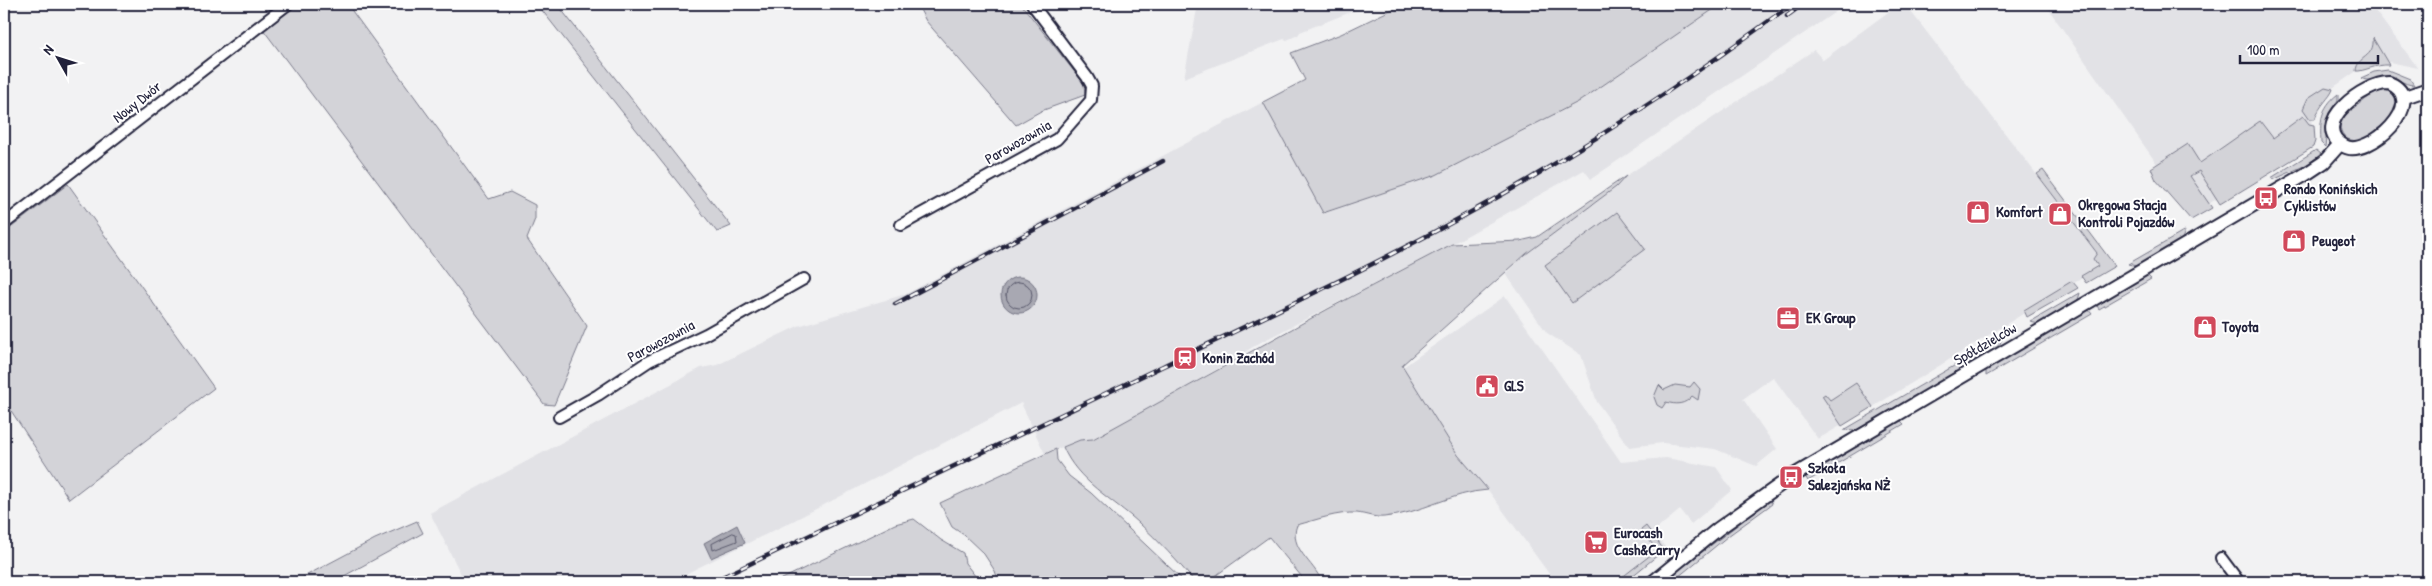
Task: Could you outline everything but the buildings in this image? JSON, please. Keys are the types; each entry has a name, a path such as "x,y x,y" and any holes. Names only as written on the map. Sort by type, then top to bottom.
{"street":[{"name":"Nowy Dwór","path":"4,224 288,4"},
{"name":"Parowozownia","path":"901,225 1056,139 1091,100 1093,94 1092,86 1032,4"},
{"path":"2378,84 2394,85 2405,97 2407,111 2400,123 2361,149 2352,149 2340,144 2332,129 2334,118 2340,109 2378,84"},
{"path":"2405,97 2428,89"},
{"name":"Spółdzielców","path":"1653,582 1725,524 1791,477 2306,174 2324,162 2340,144"},
{"name":"Parowozownia","path":"559,417 598,395 648,361 706,334 804,279"},
{"path":"2221,558 2239,582"}],"shaded area":[{"path":"294,4 347,4 489,199 510,192 535,205 535,219 527,239 587,326 554,405 544,404 262,28"},
{"path":"537,4 557,4 731,226 717,232"},
{"path":"917,4 1021,4 1084,84 1085,95 1041,111 1016,125 926,21"},
{"path":"1198,4 1371,4 1300,32 1298,35 1287,40 1284,39 1184,78"},
{"path":"1403,4 1721,4 1580,101 1436,175 1323,213 1263,102 1305,80 1291,53 1341,34"},
{"path":"1721,4 1847,4 1591,179 1584,170 1452,244 1261,342 1155,407 1092,439 1080,440 1045,454 1021,403 785,525 669,582 465,582 430,513 701,368 717,365 798,326 906,294 1263,102 1323,213 1436,175 1580,101"},
{"path":"1899,4 1905,4 2105,263 1818,439 1773,377 1743,399 1777,449 1756,466 1715,449 1663,443 1629,447 1597,402 1581,355 1547,333 1506,274 1526,254 1616,187 1626,176 1814,50 1823,60"},
{"path":"2045,4 2370,4 2418,68 2380,60 2361,68 2324,94 2312,108 2311,142 2192,214"},
{"path":"2373,38 2389,65 2356,71 2359,62 2371,50"},
{"path":"2388,70 2410,79 2414,85 2406,84 2389,76 2370,80 2361,78 2374,72"},
{"path":"2325,87 2333,89 2332,92 2315,119 2310,119 2303,109 2308,98"},
{"path":"2383,89 2395,94 2398,99 2396,115 2360,142 2347,139 2342,134 2340,128 2343,119 2368,97"},
{"path":"2338,94 2338,100 2329,113 2325,147 2321,143 2322,116 2332,99"},
{"path":"2303,116 2309,124 2314,125 2315,141 2313,147 2220,204 2199,171 2190,176 2212,208 2191,220 2156,180 2151,168 2188,144 2200,163 2260,121 2273,138"},
{"path":"2316,150 2321,154 2308,164 2273,180 2271,178"},
{"path":"2043,170 2115,266 2086,283 2081,276 2098,266 2093,259 2097,253 2037,174"},
{"path":"1626,176 1616,187 1526,254 1402,365 1458,455 1488,490 1462,495 1397,515 1381,517 1357,513 1342,514 1297,525 1295,533 1299,548 1322,582 1306,582 1269,537 1207,582 1195,582 1168,552 1129,514 1086,480 1069,459 1063,447 1080,440 1093,439 1328,309 1452,244 1520,241 1537,237"},
{"path":"68,184 214,388 69,499 4,400 4,233"},
{"path":"1617,212 1645,249 1572,303 1545,265"},
{"path":"2185,231 2182,239 2136,266 2128,264"},
{"path":"2147,275 2151,279 2099,309 2096,304"},
{"path":"2072,281 2078,288 2027,317 2024,310"},
{"path":"2080,293 2078,300 2039,324 2030,322"},
{"path":"1505,296 1621,462 1666,458 1716,467 1732,490 1691,524 1680,510 1653,532 1666,548 1625,582 1555,582 1488,490 1458,455 1403,367"},
{"path":"2088,309 2092,314 1986,376 1986,370"},
{"path":"2002,338 1999,347 1855,431 1844,430"},
{"path":"1694,382 1700,389 1698,400 1692,396 1680,404 1666,402 1662,408 1657,405 1654,397 1659,385 1664,390 1675,385 1690,387"},
{"path":"1856,383 1873,407 1842,426 1822,396 1825,394 1830,400"},
{"path":"1900,420 1904,424 1808,481 1805,476"},
{"path":"1056,449 1057,460 1069,476 1091,493 1185,582 999,582 995,571 984,554 964,535 952,527 940,503"},
{"path":"1770,500 1772,504 1728,536 1672,582 1670,581 1672,575"},
{"path":"914,519 941,540 963,553 965,563 976,577 966,582 776,582 895,524"},
{"path":"417,521 423,533 333,582 294,582 375,539"},
{"path":"1646,526 1664,550 1625,582 1616,582 1657,550 1641,530"}],"water":[{"path":"1019,277 1026,278 1032,282 1036,288 1036,302 1032,308 1026,312 1019,313 1012,312 1006,308 1002,302 1001,295 1002,288 1006,282 1012,278"},
{"path":"737,525 745,543 711,558 704,543"}],"railway":[{"path":"712,582 1349,276 1486,204 1598,137 1664,94 1792,4"},
{"path":"1787,16 1803,4"},
{"path":"895,304 1163,161"}],"place":[{"name":"Rondo Konińskich Cyklistów","path":"2266,198"},
{"name":"Komfort","path":"1978,212"},
{"name":"Okręgowa Stacja Kontroli Pojazdów","path":"2060,214"},
{"name":"Peugeot","path":"2294,241"},
{"name":"EK Group","path":"1788,318"},
{"name":"Toyota","path":"2205,327"},
{"name":"Konin Zachód","path":"1185,358"},
{"name":"GLS","path":"1487,386"},
{"name":"Szkoła Salezjańska NŻ","path":"1791,477"},
{"name":"Eurocash Cash&Carry","path":"1596,542"}]}
